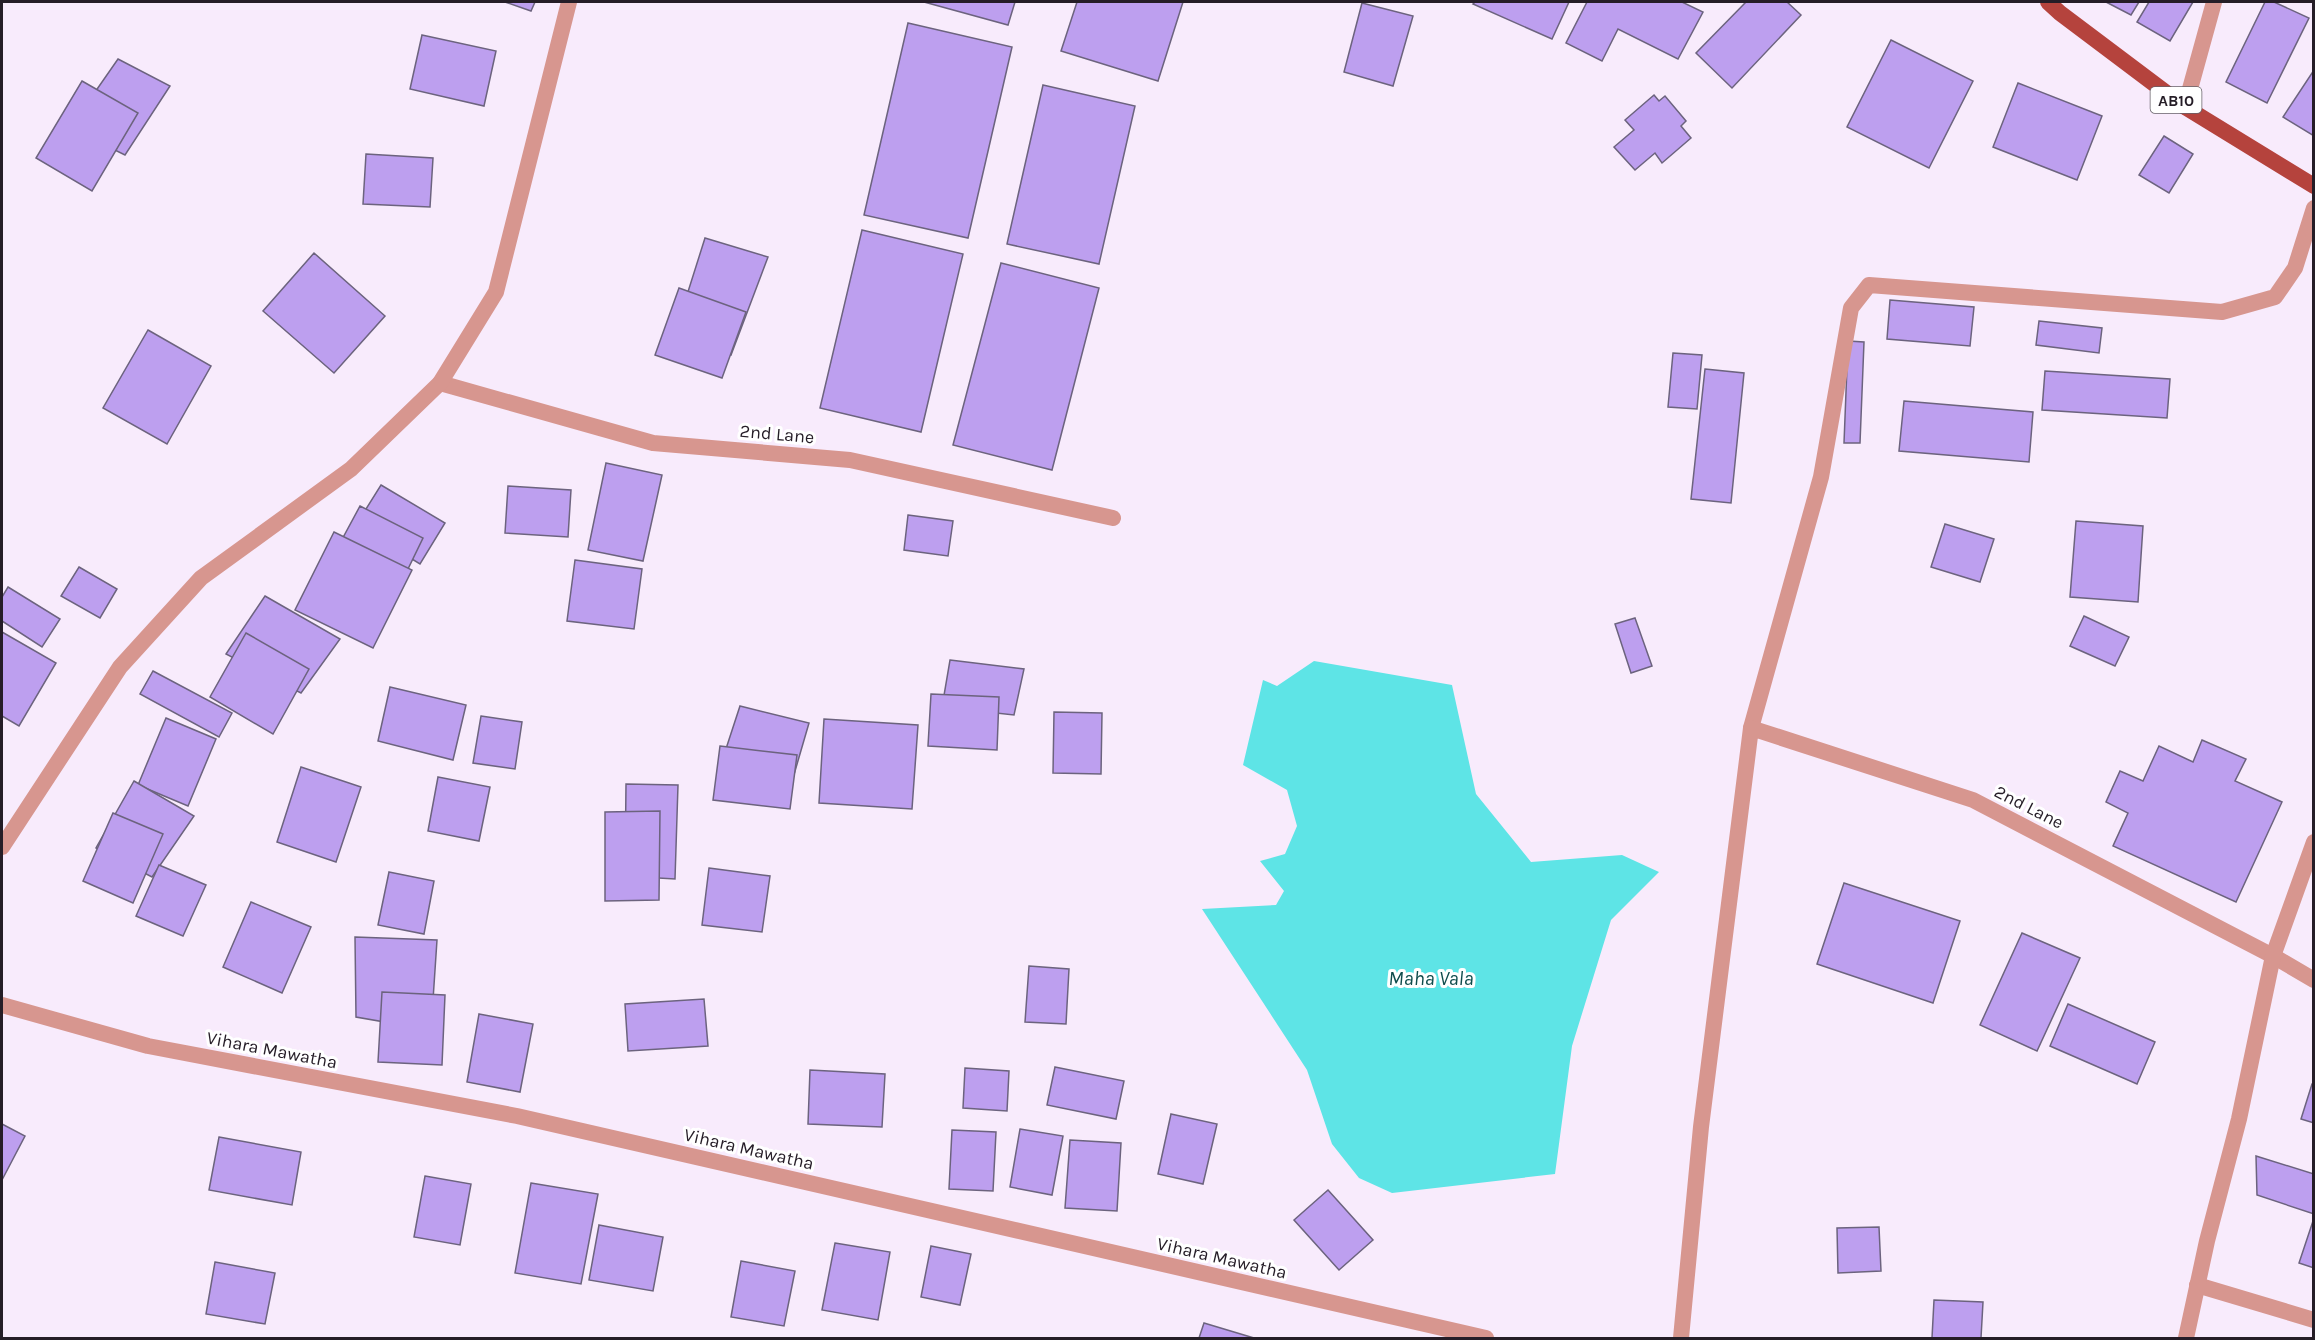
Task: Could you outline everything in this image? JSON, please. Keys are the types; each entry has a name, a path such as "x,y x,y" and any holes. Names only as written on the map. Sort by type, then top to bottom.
{"main road":[{"name":"AB10","path":"2048,2 2062,8 2185,107 2313,186"}],"street":[{"path":"4,835 120,667 201,578 351,469 440,383 496,292 569,2"},
{"path":"2185,107 2214,2"},
{"path":"1681,1338 1701,1127 1750,728 1821,477 1851,308 1869,285 2222,312 2275,297 2295,268 2313,208"},
{"name":"2nd Lane","path":"440,383 653,443 850,460 1113,518"},
{"name":"2nd Lane","path":"1750,728 1973,800 2273,956 2313,980"},
{"path":"2186,1338 2239,1119 2273,956 2313,842"},
{"name":"Vihara Mawatha","path":"2,1005 148,1046 517,1116 1486,1338"},
{"path":"2198,1285 2313,1320"}],"water":[{"name":"Maha Vala","path":"1314,661 1452,685 1476,794 1531,862 1622,855 1659,872 1611,920 1572,1046 1555,1174 1392,1193 1359,1178 1332,1144 1307,1070 1202,909 1276,905 1284,891 1260,861 1285,854 1297,826 1287,790 1243,765 1263,680 1277,686"}],"building":[{"path":"505,2 535,2 531,11"},
{"path":"924,2 1015,2 1008,25"},
{"path":"1077,2 1183,2 1158,81 1061,51"},
{"path":"1475,2 1569,2 1552,39 1473,4"},
{"path":"1587,2 1682,2 1703,12 1678,59 1618,29 1602,61 1566,43"},
{"path":"1746,2 1787,2 1801,15 1732,88 1696,53"},
{"path":"2106,2 2139,2 2131,15"},
{"path":"2149,2 2193,2 2170,41 2137,22"},
{"path":"2265,2 2274,2 2309,18 2267,103 2226,82"},
{"path":"1362,3 1413,16 1393,86 1344,72"},
{"path":"908,23 1012,47 968,238 864,215"},
{"path":"422,35 496,51 484,106 410,89"},
{"path":"1891,40 1973,81 1929,168 1847,127"},
{"path":"118,59 170,86 125,155 70,128"},
{"path":"2314,70 2314,136 2283,117"},
{"path":"82,81 138,113 92,191 36,158"},
{"path":"2018,83 2102,116 2077,180 1993,147"},
{"path":"1043,85 1135,106 1099,264 1007,244"},
{"path":"1654,95 1659,101 1665,96 1686,121 1681,126 1691,138 1662,163 1655,153 1635,170 1614,147 1634,130 1625,120"},
{"path":"2164,136 2193,154 2169,193 2139,175"},
{"path":"366,154 433,158 430,207 363,204"},
{"path":"862,230 963,254 921,432 820,408"},
{"path":"705,238 768,257 731,355 674,336"},
{"path":"314,253 385,316 334,373 263,311"},
{"path":"1001,263 1099,288 1052,470 953,445"},
{"path":"679,288 746,312 722,378 655,355"},
{"path":"1890,300 1974,307 1970,346 1887,339"},
{"path":"2039,321 2102,328 2099,353 2036,345"},
{"path":"148,330 211,366 167,444 103,408"},
{"path":"1848,341 1864,342 1860,443 1844,443"},
{"path":"1673,353 1702,355 1697,409 1668,407"},
{"path":"1705,369 1744,373 1731,503 1691,499"},
{"path":"2045,371 2170,379 2167,418 2042,410"},
{"path":"1904,401 2033,412 2029,462 1899,451"},
{"path":"606,463 662,475 643,561 588,550"},
{"path":"381,485 445,523 420,564 356,525"},
{"path":"508,486 571,490 568,537 505,533"},
{"path":"360,506 423,538 390,606 325,571"},
{"path":"908,515 953,521 948,556 904,550"},
{"path":"2076,521 2143,526 2138,602 2070,597"},
{"path":"1945,524 1994,539 1980,582 1931,567"},
{"path":"334,532 412,570 373,648 295,610"},
{"path":"575,560 642,569 634,629 567,621"},
{"path":"79,567 117,589 100,618 61,596"},
{"path":"8,587 60,619 42,647 2,621 2,597"},
{"path":"265,596 340,639 301,693 226,654"},
{"path":"2084,616 2129,637 2115,666 2070,646"},
{"path":"1635,618 1652,666 1631,673 1615,624"},
{"path":"2,632 56,663 19,726 2,716"},
{"path":"246,633 309,669 273,734 210,697"},
{"path":"950,660 1024,669 1014,715 942,707"},
{"path":"153,671 232,713 219,737 140,694"},
{"path":"390,687 466,705 453,760 378,741"},
{"path":"931,694 999,697 997,750 928,746"},
{"path":"740,706 809,723 793,778 722,761"},
{"path":"1054,712 1102,713 1101,774 1053,773"},
{"path":"481,716 522,722 515,769 473,763"},
{"path":"166,718 216,739 188,806 138,785"},
{"path":"824,719 918,725 912,809 819,803"},
{"path":"2202,740 2246,759 2235,781 2282,802 2236,902 2113,846 2128,813 2106,802 2120,771 2143,781 2159,746 2193,762"},
{"path":"720,746 797,755 790,809 713,800"},
{"path":"301,767 361,787 336,862 277,842"},
{"path":"438,777 490,787 479,841 428,831"},
{"path":"134,781 194,816 152,877 96,848"},
{"path":"626,784 678,785 675,879 625,876"},
{"path":"660,811 659,900 605,901 605,812"},
{"path":"113,813 163,834 133,903 83,881"},
{"path":"159,865 206,885 183,936 136,916"},
{"path":"709,868 770,876 762,932 702,925"},
{"path":"389,872 434,881 424,934 378,925"},
{"path":"1844,883 1960,921 1933,1003 1817,964"},
{"path":"251,902 311,927 282,993 223,967"},
{"path":"2022,933 2080,958 2037,1051 1980,1025"},
{"path":"355,937 437,940 431,1030 356,1017"},
{"path":"1029,966 1069,969 1066,1024 1025,1022"},
{"path":"382,992 445,995 442,1065 378,1062"},
{"path":"704,999 708,1046 628,1051 625,1004"},
{"path":"2068,1004 2155,1042 2137,1084 2050,1046"},
{"path":"479,1014 533,1024 520,1092 467,1082"},
{"path":"1055,1067 1124,1081 1116,1119 1047,1105"},
{"path":"965,1068 1009,1071 1007,1111 963,1108"},
{"path":"810,1070 885,1074 882,1127 808,1124"},
{"path":"2312,1084 2314,1084 2314,1123 2301,1119"},
{"path":"1171,1114 1217,1124 1203,1184 1158,1174"},
{"path":"2,1124 25,1136 2,1180"},
{"path":"1020,1129 1063,1136 1052,1195 1010,1187"},
{"path":"952,1130 996,1132 993,1191 949,1189"},
{"path":"219,1137 301,1152 292,1205 209,1190"},
{"path":"1070,1140 1121,1143 1117,1211 1065,1208"},
{"path":"2256,1156 2314,1174 2314,1214 2257,1195"},
{"path":"425,1176 471,1184 460,1245 414,1237"},
{"path":"531,1183 598,1194 581,1284 515,1273"},
{"path":"1328,1190 1373,1240 1339,1270 1294,1220"},
{"path":"2314,1218 2314,1268 2299,1263"},
{"path":"599,1225 663,1237 653,1291 589,1280"},
{"path":"1879,1227 1881,1271 1838,1273 1837,1228"},
{"path":"835,1243 890,1252 878,1320 822,1310"},
{"path":"931,1246 971,1254 960,1305 921,1297"},
{"path":"741,1261 795,1271 784,1326 731,1317"},
{"path":"215,1262 275,1273 265,1324 206,1314"},
{"path":"1934,1300 1983,1302 1981,1338 1932,1338"},
{"path":"1204,1323 1254,1338 1199,1338"}]}
